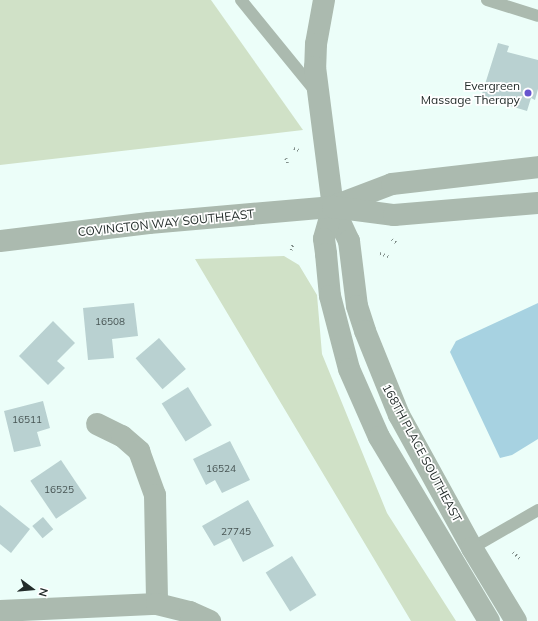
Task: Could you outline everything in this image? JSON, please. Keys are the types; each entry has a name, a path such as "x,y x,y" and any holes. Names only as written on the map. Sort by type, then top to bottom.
{"street":[{"name":"168TH PLACE SOUTHEAST","path":"324,0 316,44 315,67 318,96 333,207 349,241 358,306 383,380 399,415 472,548 516,621"},
{"name":"COVINGTON WAY SOUTHEAST","path":"333,207 392,184 538,167"},
{"name":"COVINGTON WAY SOUTHEAST","path":"0,241 149,223 333,207 394,215 538,202"},
{"name":"168TH PLACE SOUTHEAST","path":"333,207 324,239 330,296 349,369 379,437 489,621"},
{"path":"97,424 122,436 139,451 155,495 158,604"},
{"path":"0,611 158,604 190,612 210,621"}],"lane":[{"path":"241,0 318,96"},
{"path":"487,0 538,16"},
{"path":"472,548 538,510"}],"path":[{"path":"294,148 299,150"},
{"path":"286,158 288,163"},
{"path":"392,239 397,243"},
{"path":"291,250 293,243"},
{"path":"380,254 388,256"},
{"path":"513,552 520,558"}],"green space":[{"path":"0,0 211,0 303,130 0,165"},
{"path":"284,256 299,265 317,295 322,354 387,513 456,621 411,621 195,259"}],"water":[{"path":"538,303 538,439 512,455 500,458 450,352 456,341"}],"building":[{"path":"498,43 509,46 507,52 538,60 538,89 535,100 531,98 527,111 481,97"},
{"path":"134,303 138,336 112,339 114,358 88,360 83,308"},
{"path":"53,321 75,343 57,361 65,368 48,385 19,356"},
{"path":"159,338 186,369 163,389 136,358"},
{"path":"188,387 212,425 186,442 162,403"},
{"path":"43,401 50,428 37,432 41,446 14,452 4,411"},
{"path":"230,441 250,480 222,493 215,480 206,485 193,459"},
{"path":"61,460 87,498 56,519 30,481"},
{"path":"248,500 274,546 243,562 230,538 214,546 202,526"},
{"path":"0,505 30,529 11,553 0,544"},
{"path":"43,517 53,529 43,538 32,526"},
{"path":"292,556 316,595 290,611 266,572"}],"place":[{"name":"Evergreen Massage Therapy","path":"528,93"}]}
